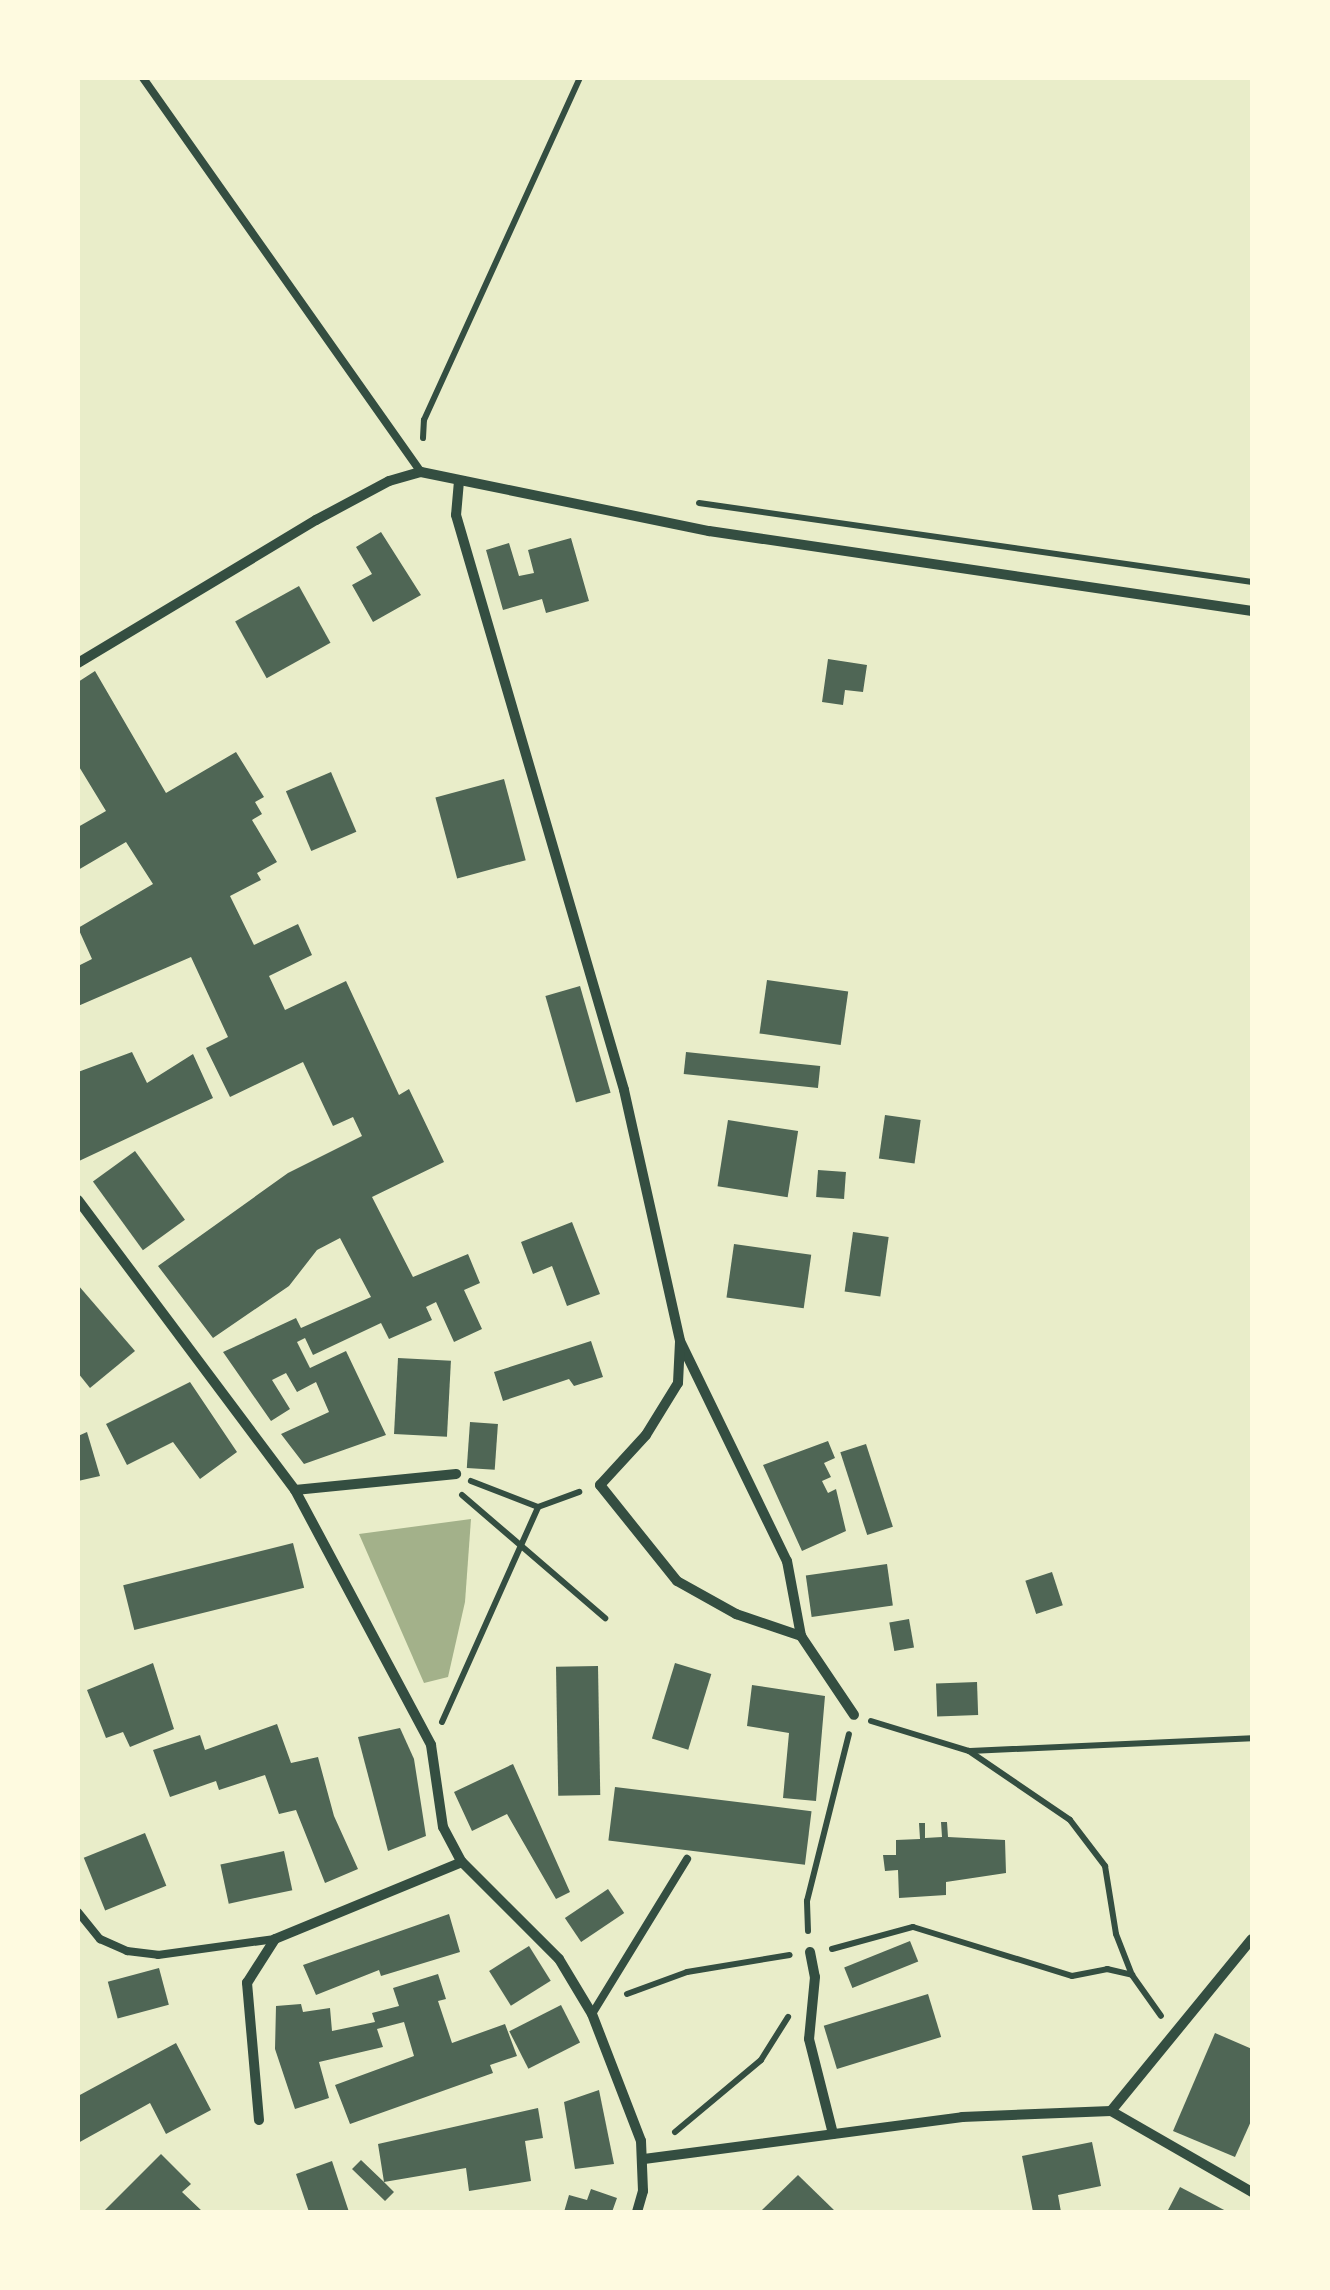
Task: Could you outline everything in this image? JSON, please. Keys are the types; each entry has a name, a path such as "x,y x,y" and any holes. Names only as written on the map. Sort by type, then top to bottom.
{"street":[{"path":"78,663 316,520 389,481 421,472 709,531 1252,611"},
{"path":"459,482 456,515 624,1090 680,1341 788,1561 802,1636 854,1715"},
{"path":"78,1200 295,1490 431,1746 442,1827 462,1862 559,1959 592,2014 631,2102 644,2159 637,2212"},
{"path":"680,1341 678,1383 646,1435 600,1485 677,1581 736,1614 802,1636"},
{"path":"295,1490 456,1474"},
{"path":"258,2120 247,1983 275,1939 462,1862"},
{"path":"1110,2112 1252,1940"},
{"path":"810,1952 815,1977 808,2039 833,2134"},
{"path":"644,2159 962,2117 1110,2112 1252,2192"}],"lane":[{"path":"143,78 421,472"},
{"path":"592,2014 687,1860"},
{"path":"78,1912 100,1939 127,1951 158,1955 275,1939"}],"path":[{"path":"421,472 424,420 580,78"},
{"path":"695,502 1252,582"},
{"path":"439,1474 605,1618"},
{"path":"456,1474 538,1507 600,1485"},
{"path":"431,1746 523,1548 538,1507"},
{"path":"810,1952 807,1901 854,1715 969,1750 1070,1820 1105,1866 1116,1934 1132,1976 1174,2033"},
{"path":"969,1750 1252,1738"},
{"path":"592,2014 687,1972 810,1952 913,1927 1072,1976 1107,1969 1132,1976"},
{"path":"644,2159 761,2060 815,1977"}],"shaded area":[{"path":"471,1519 465,1602 448,1677 424,1683 359,1534"}],"building":[{"path":"381,532 421,595 373,622 352,585 372,574 356,547"},
{"path":"571,538 589,601 546,613 542,599 503,610 486,550 509,543 519,576 534,573 528,550"},
{"path":"299,586 331,643 267,678 235,621"},
{"path":"828,659 867,665 863,692 845,690 843,705 822,702"},
{"path":"95,671 166,793 236,752 264,797 255,802 262,814 252,820 277,862 257,873 261,880 230,896 254,945 298,924 312,955 269,976 285,1010 346,981 399,1095 409,1089 444,1162 372,1197 413,1277 468,1254 480,1283 464,1290 482,1329 454,1342 436,1302 426,1307 432,1320 389,1339 381,1323 313,1355 305,1338 297,1342 310,1368 346,1351 386,1435 304,1464 281,1434 329,1412 316,1382 297,1392 286,1373 272,1380 290,1409 271,1421 223,1352 296,1318 301,1328 371,1297 340,1238 317,1250 289,1286 213,1338 158,1266 288,1173 362,1136 353,1117 333,1126 303,1062 230,1097 206,1048 228,1037 191,957 78,1006 78,966 92,959 78,928 153,884 126,842 78,870 78,827 106,811 78,765 78,682"},
{"path":"331,772 356,832 311,851 286,791"},
{"path":"504,779 526,860 457,879 435,797"},
{"path":"767,980 848,991 841,1045 759,1033"},
{"path":"580,986 611,1093 576,1103 545,996"},
{"path":"132,1052 147,1083 193,1054 213,1098 79,1161 78,1072"},
{"path":"686,1052 820,1066 818,1088 684,1074"},
{"path":"885,1115 921,1120 915,1164 879,1159"},
{"path":"728,1120 798,1131 788,1197 718,1186"},
{"path":"135,1151 185,1220 143,1250 93,1182"},
{"path":"818,1170 846,1172 844,1199 816,1197"},
{"path":"572,1222 600,1294 567,1306 552,1266 533,1274 521,1242"},
{"path":"853,1232 889,1237 880,1296 845,1291"},
{"path":"734,1244 811,1255 804,1308 726,1297"},
{"path":"78,1285 135,1351 90,1388 78,1373"},
{"path":"591,1341 603,1377 574,1386 569,1379 503,1401 494,1372"},
{"path":"398,1358 451,1361 447,1437 394,1434"},
{"path":"190,1382 237,1452 200,1479 173,1442 127,1465 106,1424"},
{"path":"470,1422 498,1424 495,1470 467,1468"},
{"path":"87,1432 100,1476 78,1481 78,1436"},
{"path":"828,1441 835,1458 824,1463 831,1477 822,1481 828,1493 836,1489 846,1531 802,1551 763,1465"},
{"path":"866,1444 893,1527 867,1535 840,1452"},
{"path":"293,1543 304,1588 134,1630 123,1585"},
{"path":"887,1564 893,1606 812,1617 806,1575"},
{"path":"1052,1572 1063,1605 1036,1614 1025,1581"},
{"path":"909,1619 914,1648 894,1651 889,1622"},
{"path":"153,1663 174,1729 130,1747 123,1732 106,1738 87,1690"},
{"path":"675,1663 711,1674 688,1750 652,1739"},
{"path":"598,1666 600,1795 558,1796 556,1667"},
{"path":"977,1682 978,1715 937,1716 936,1683"},
{"path":"752,1685 825,1696 816,1801 783,1798 789,1733 747,1726"},
{"path":"277,1724 291,1763 318,1757 334,1816 358,1869 325,1883 296,1810 279,1814 265,1775 219,1790 216,1781 170,1797 153,1750 200,1735 205,1750"},
{"path":"400,1728 414,1759 426,1836 388,1851 358,1737"},
{"path":"513,1764 570,1892 556,1899 507,1814 472,1831 454,1792"},
{"path":"615,1787 812,1811 805,1865 608,1841"},
{"path":"941,1822 947,1822 948,1837 1005,1840 1006,1873 946,1882 946,1895 899,1898 898,1870 885,1871 883,1855 896,1855 896,1840 920,1839 919,1823 925,1823 925,1838 942,1837"},
{"path":"145,1833 166,1886 105,1911 84,1858"},
{"path":"284,1851 292,1890 229,1904 220,1865"},
{"path":"608,1889 624,1913 581,1942 565,1918"},
{"path":"449,1914 460,1952 381,1976 379,1970 316,1995 303,1965"},
{"path":"910,1941 918,1961 852,1988 844,1968"},
{"path":"529,1946 551,1981 511,2006 489,1971"},
{"path":"159,1968 169,2005 118,2018 108,1982"},
{"path":"438,1974 446,1999 438,2001 452,2043 505,2024 517,2056 490,2065 493,2073 350,2124 335,2085 414,2056 404,2022 377,2029 383,2047 319,2062 329,2098 295,2109 275,2049 276,2006 301,2004 303,2012 330,2008 332,2031 375,2022 372,2013 399,2006 393,1988"},
{"path":"928,1994 941,2037 837,2069 824,2026"},
{"path":"561,2005 580,2042 528,2069 509,2031"},
{"path":"1215,2033 1252,2049 1252,2119 1235,2157 1173,2131"},
{"path":"176,2043 211,2110 166,2134 150,2103 78,2143 78,2096"},
{"path":"599,2090 614,2164 575,2169 564,2102"},
{"path":"538,2108 543,2138 525,2141 531,2181 469,2191 466,2168 384,2182 378,2144"},
{"path":"1092,2142 1101,2186 1058,2195 1061,2212 1033,2212 1022,2156"},
{"path":"161,2154 191,2184 182,2192 203,2212 103,2212"},
{"path":"361,2160 394,2192 385,2201 352,2169"},
{"path":"332,2161 349,2212 309,2212 296,2174"},
{"path":"798,2175 836,2212 762,2210"},
{"path":"1180,2187 1228,2212 1167,2212"},
{"path":"591,2189 617,2198 612,2212 564,2212 569,2195 587,2200"}]}
